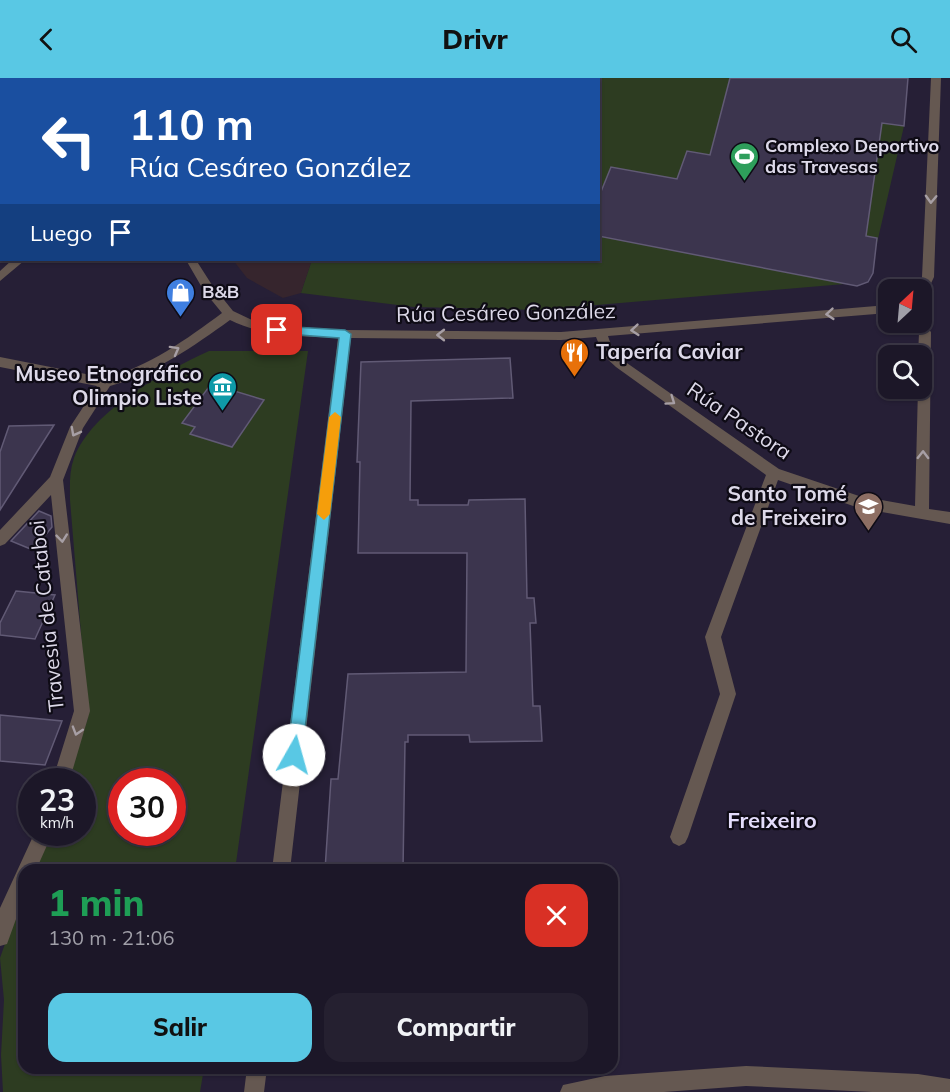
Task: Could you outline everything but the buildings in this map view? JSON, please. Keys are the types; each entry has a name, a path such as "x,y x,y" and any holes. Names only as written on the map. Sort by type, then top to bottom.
{"street":[{"path":"927,279 936,78"},
{"path":"0,277 19,261"},
{"name":"Rúa Cesáreo González","path":"192,261 207,288 229,314 249,324 277,330 345,334 561,336 878,310"},
{"path":"0,362 106,383 127,377 195,339 229,314"},
{"name":"Rúa Pastora","path":"601,333 608,353 620,364 774,473 859,502 950,518"},
{"path":"922,513 925,333"},
{"path":"281,864 345,334"},
{"path":"0,540 56,480 77,427 106,383"},
{"path":"679,837 728,694 713,637 774,473"},
{"name":"Travesia de Cataboi","path":"56,480 82,711 64,768"},
{"path":"30,864 38,846"},
{"path":"0,937 4,918 18,889"},
{"path":"254,1092 256,1074"},
{"path":"570,1092 605,1086 746,1076 918,1084 950,1089"}],"shaded area":[{"path":"234,261 312,261 301,293 283,298 247,278"}],"green space":[{"name":"Complexo Deportivo das Travesas","path":"600,78 901,78 904,126 868,282 538,310 414,307 301,293 312,261 600,261"},
{"path":"209,351 308,351 236,864 34,864 41,846 96,846 96,768 70,768 88,718 70,500 74,458 83,440 113,408 152,381"},
{"path":"18,907 18,1074 203,1074 200,1092 3,1092 1,1055 4,1000 0,958"}],"slow traffic":[{"path":"324,514 335,417"}],"place":[{"name":"Complexo Deportivo das Travesas","path":"744,182"},
{"name":"B&B","path":"181,318"},
{"name":"Tapería Caviar","path":"575,378"},
{"name":"Museo Etnográfico Olimpio Liste","path":"223,412"},
{"name":"Santo Tomé de Freixeiro","path":"868,532"}],"district":[{"name":"Freixeiro","path":"772,820"}],"route":[{"path":"277,330 345,334 294,755"}]}
